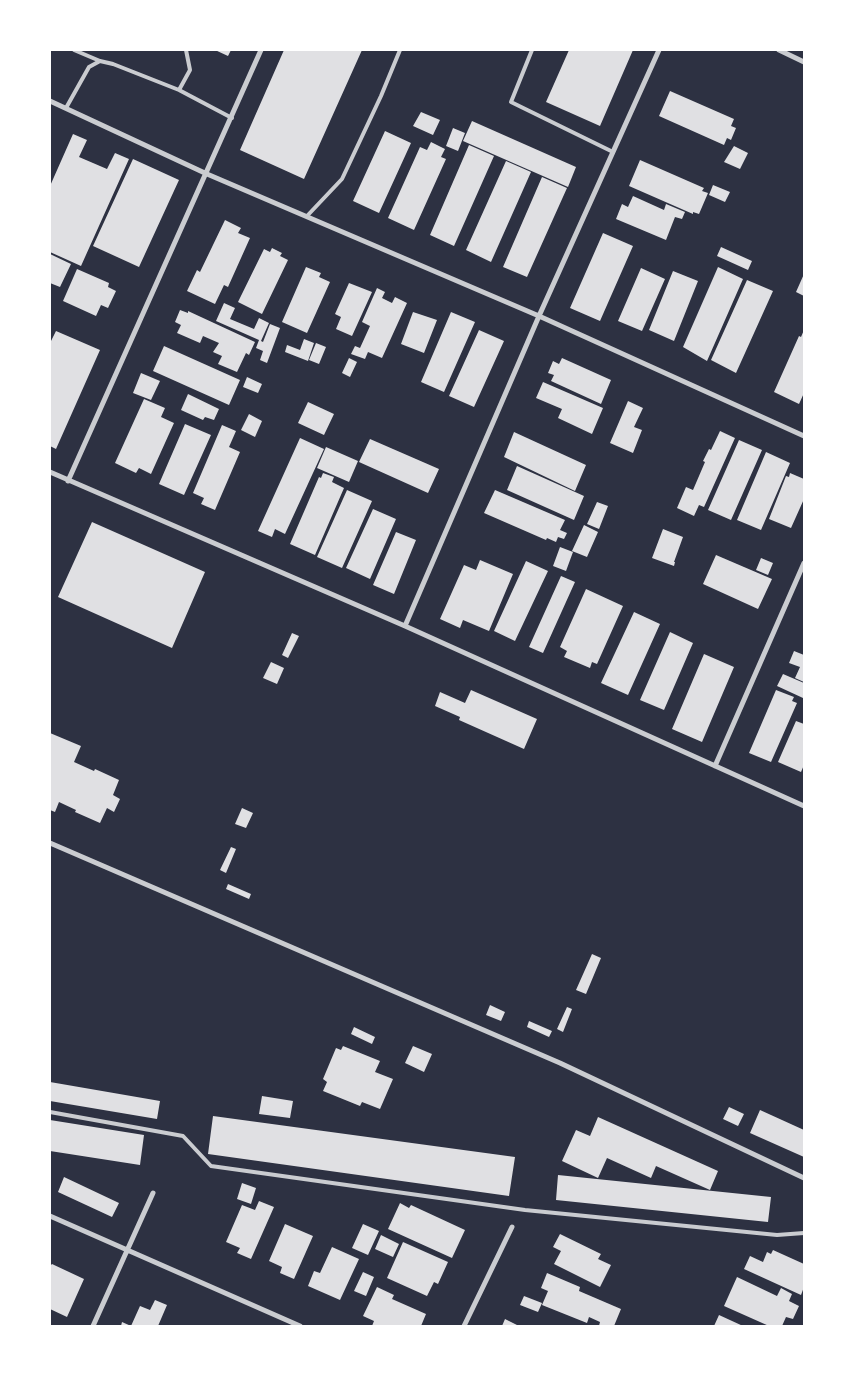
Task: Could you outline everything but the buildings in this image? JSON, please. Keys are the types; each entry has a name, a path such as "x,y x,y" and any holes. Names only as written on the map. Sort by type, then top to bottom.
{"street":[{"path":"68,481 261,50"},
{"path":"404,626 539,316 659,50"},
{"path":"779,50 804,62"},
{"path":"50,101 207,174 539,316 804,436"},
{"path":"50,472 404,626 804,806"},
{"path":"714,766 804,563"},
{"path":"50,843 560,1064 804,1178"},
{"path":"93,1326 153,1193"},
{"path":"50,1216 300,1326"},
{"path":"464,1326 512,1227"}],"lane":[{"path":"74,50 179,90 232,118"},
{"path":"179,90 190,70 186,50"},
{"path":"307,216 342,179 382,96 400,50"},
{"path":"532,50 510,102 613,152"},
{"path":"66,108 89,67 100,61"},
{"path":"50,1112 183,1136 211,1166 525,1210 777,1235 804,1233"}]}
